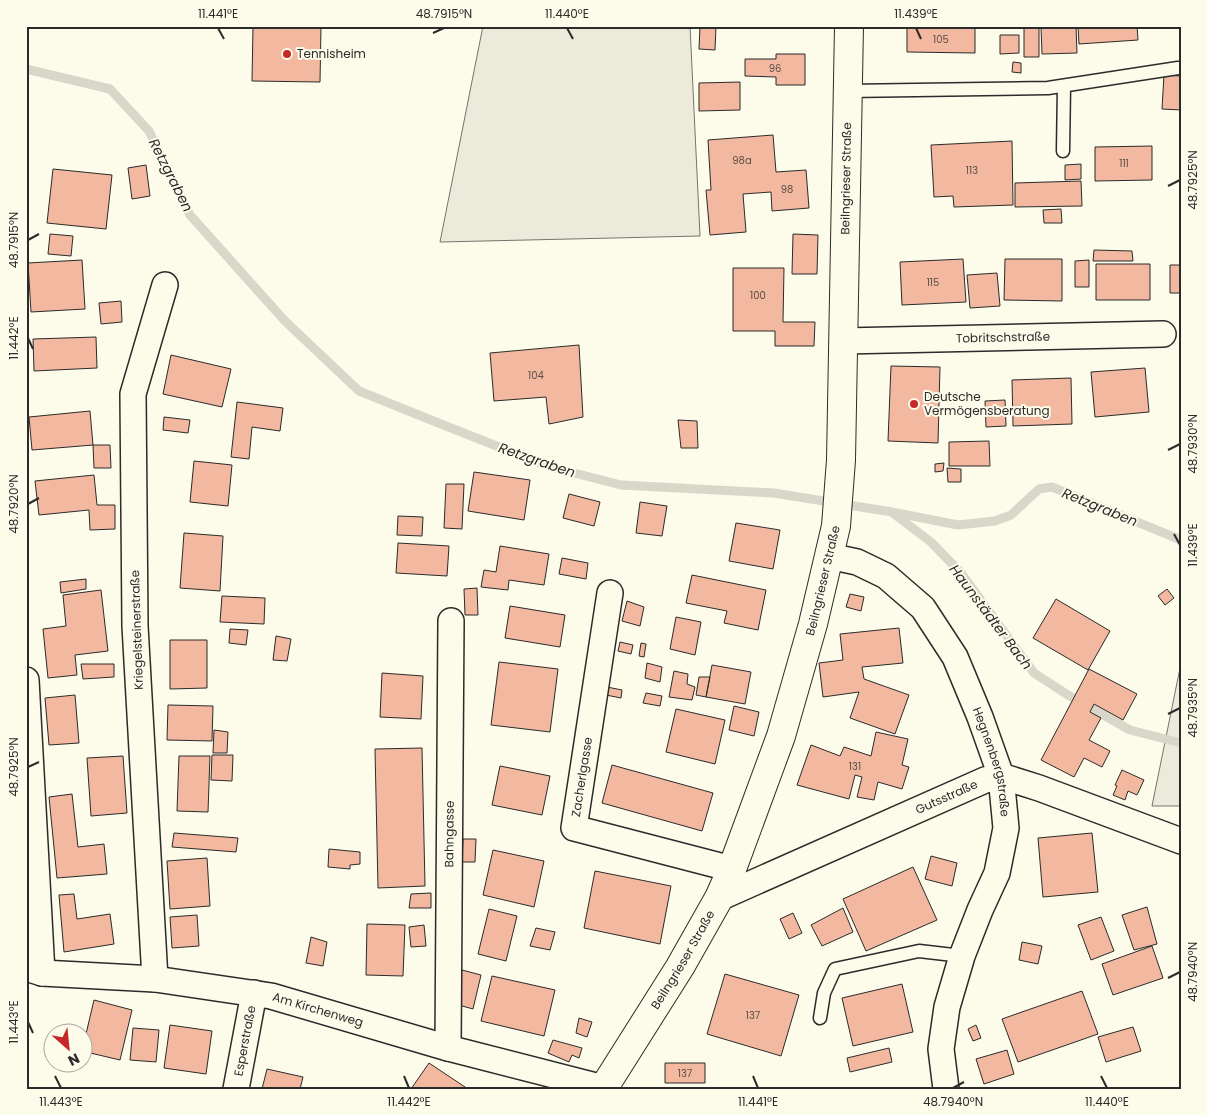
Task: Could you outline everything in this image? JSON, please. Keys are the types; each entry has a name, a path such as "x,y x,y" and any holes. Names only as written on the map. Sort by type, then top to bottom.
{"main road":[{"name":"Beilngrieser Straße","path":"603,1088 680,967 719,898 732,869 781,736 813,624 836,526 840,475 848,26"}],"street":[{"name":"Kriegelsteinerstraße","path":"155,979 135,626 132,394 166,285"},
{"name":"Tobritschstraße","path":"843,341 1163,334"},
{"name":"Hegnenbergstraße","path":"829,556 857,562 886,576 924,608 955,657 980,717 1001,776 1006,828 997,873 962,956 947,1007 941,1049 946,1089"},
{"name":"Zacherlgasse","path":"610,594 574,828 732,869"},
{"name":"Bahngasse","path":"448,1048 451,621"},
{"path":"26,680 34,971"},
{"path":"1001,776 1047,791 1181,841"},
{"name":"Gutsstraße","path":"719,898 985,780 1001,776"},
{"name":"Am Kirchenweg","path":"34,971 155,979 254,993 448,1048 603,1088"},
{"name":"Esperstraße","path":"236,1089 254,993"}],"lane":[{"path":"847,91 1048,88 1178,68"},
{"path":"1063,151 1064,86"},
{"path":"820,1018 824,994 835,969 919,951 962,956"}],"shaded area":[{"path":"483,26 690,26 700,236 440,242"},
{"path":"1181,664 1181,806 1152,806 1180,668"}],"building":[{"name":"Tennisheim","path":"253,26 321,26 320,82 252,81"},
{"path":"700,26 716,26 715,50 699,49"},
{"path":"907,26 975,26 975,53 907,52"},
{"path":"1039,26 1039,57 1024,57 1024,27"},
{"path":"1076,26 1077,53 1042,54 1041,27"},
{"path":"1078,26 1137,26 1138,40 1079,44"},
{"path":"1000,35 1019,35 1019,53 1000,54"},
{"path":"776,54 805,54 805,85 776,85 776,77 745,76 745,59 776,59"},
{"path":"1013,62 1021,63 1021,73 1012,72"},
{"path":"1164,75 1181,76 1181,110 1162,109"},
{"path":"740,82 740,110 699,111 699,83"},
{"path":"773,135 776,172 806,170 809,208 772,211 771,192 743,194 746,232 710,235 706,190 711,190 708,140"},
{"path":"1012,141 1013,205 954,207 953,196 934,197 931,145"},
{"path":"1152,146 1152,180 1095,181 1095,147"},
{"path":"1081,164 1081,179 1065,180 1065,165"},
{"path":"146,165 150,196 132,199 128,168"},
{"path":"53,169 112,175 106,229 47,223"},
{"path":"1081,181 1082,206 1015,207 1015,183"},
{"path":"1061,209 1062,223 1044,223 1043,210"},
{"path":"50,234 73,236 71,256 48,254"},
{"path":"793,234 818,235 817,274 792,274"},
{"path":"1094,250 1132,251 1133,261 1093,261"},
{"path":"963,259 966,302 902,305 900,262"},
{"path":"1005,259 1062,259 1062,301 1004,300"},
{"path":"82,260 85,309 31,312 28,263"},
{"path":"1089,260 1089,287 1075,287 1075,261"},
{"path":"1096,264 1150,264 1150,300 1096,300"},
{"path":"1170,265 1181,265 1181,293 1170,293"},
{"path":"733,268 784,268 783,322 815,322 814,346 775,346 775,331 733,331"},
{"path":"997,273 1000,306 970,308 967,275"},
{"path":"121,301 122,322 101,324 99,303"},
{"path":"96,337 97,368 34,371 33,339"},
{"path":"579,345 583,417 549,424 546,397 494,401 490,353"},
{"path":"171,355 231,369 222,407 163,394"},
{"name":"Deutsche Vermögensberatung","path":"891,366 940,367 938,443 888,441"},
{"path":"1145,368 1149,412 1095,417 1091,372"},
{"path":"1071,378 1072,424 1013,426 1012,380"},
{"path":"1005,400 1006,426 986,427 985,401"},
{"path":"237,402 283,408 280,431 252,427 249,459 231,457"},
{"path":"90,411 93,445 32,450 29,417"},
{"path":"164,417 190,420 188,433 163,430"},
{"path":"678,420 697,421 698,448 681,448"},
{"path":"989,441 990,466 949,466 949,442"},
{"path":"93,445 110,445 111,468 94,468"},
{"path":"194,461 232,465 228,506 190,502"},
{"path":"944,463 943,471 935,472 935,464"},
{"path":"947,468 961,469 961,482 948,482"},
{"path":"474,472 530,480 524,520 468,511"},
{"path":"94,475 97,505 115,505 115,529 90,530 89,510 39,515 35,481"},
{"path":"446,484 464,484 462,529 444,528"},
{"path":"569,494 600,502 594,526 563,518"},
{"path":"640,502 667,506 662,536 636,533"},
{"path":"398,516 423,517 422,536 397,535"},
{"path":"736,523 780,530 773,569 729,561"},
{"path":"184,533 223,536 220,591 180,588"},
{"path":"398,543 449,546 447,576 396,573"},
{"path":"500,546 549,554 544,585 509,580 508,590 481,587 484,570 496,572"},
{"path":"562,558 588,563 586,579 559,574"},
{"path":"692,575 766,590 758,630 724,623 727,611 686,603"},
{"path":"86,579 86,589 61,593 60,582"},
{"path":"477,588 478,615 465,615 464,589"},
{"path":"1167,589 1174,598 1165,605 1158,596"},
{"path":"101,590 108,651 75,655 77,675 48,678 43,629 66,626 63,595"},
{"path":"850,594 864,597 861,611 846,607"},
{"path":"222,596 265,598 264,624 220,622"},
{"path":"1056,599 1110,631 1088,670 1033,638"},
{"path":"627,601 644,607 640,626 622,621"},
{"path":"510,606 565,615 560,647 505,638"},
{"path":"676,617 701,622 695,655 670,649"},
{"path":"899,628 903,663 862,667 864,679 909,695 895,734 850,718 859,692 823,697 819,663 843,660 840,634"},
{"path":"230,629 248,630 246,645 229,643"},
{"path":"276,636 291,639 287,661 273,660"},
{"path":"170,640 207,640 207,688 170,689"},
{"path":"620,642 633,645 631,654 618,651"},
{"path":"641,643 646,644 644,657 639,656"},
{"path":"499,662 558,669 550,732 491,725"},
{"path":"647,663 662,667 660,682 645,678"},
{"path":"81,664 114,664 114,677 83,679"},
{"path":"712,665 751,672 745,704 706,697"},
{"path":"1089,669 1137,694 1123,720 1094,704 1090,712 1101,718 1089,740 1110,751 1102,767 1084,758 1074,777 1041,760"},
{"path":"674,671 688,674 687,684 695,687 692,700 669,697"},
{"path":"382,673 423,676 421,719 380,717"},
{"path":"699,677 710,677 706,697 696,695"},
{"path":"607,687 622,690 621,698 606,695"},
{"path":"646,693 662,696 660,706 643,703"},
{"path":"75,695 79,743 49,745 45,698"},
{"path":"168,705 213,706 212,741 167,740"},
{"path":"734,706 759,712 754,736 729,730"},
{"path":"676,709 725,720 715,764 666,752"},
{"path":"214,730 228,732 227,753 213,753"},
{"path":"876,732 908,739 902,765 909,767 902,789 878,782 874,800 857,797 862,777 855,775 849,799 797,785 811,745 840,756 844,747 871,756"},
{"path":"422,748 425,886 378,888 375,749"},
{"path":"212,755 233,755 232,781 211,780"},
{"path":"123,756 127,813 91,816 87,758"},
{"path":"179,756 210,756 208,812 177,811"},
{"path":"612,765 713,793 702,831 602,803"},
{"path":"500,766 550,776 542,815 492,805"},
{"path":"1122,770 1144,780 1137,795 1128,791 1125,800 1113,795 1117,786 1115,785"},
{"path":"72,794 78,847 104,844 107,874 57,878 49,797"},
{"path":"174,833 238,838 236,852 172,847"},
{"path":"1092,833 1098,892 1043,897 1038,838"},
{"path":"463,839 476,839 475,862 462,862"},
{"path":"329,849 360,852 360,864 350,865 350,869 328,867"},
{"path":"493,850 544,861 534,907 483,895"},
{"path":"931,856 957,863 952,886 925,879"},
{"path":"207,858 210,906 170,909 167,861"},
{"path":"913,867 937,920 866,951 843,899"},
{"path":"595,871 671,886 660,944 584,928"},
{"path":"431,893 431,908 409,908 411,894"},
{"path":"74,894 77,919 110,914 114,944 64,952 59,895"},
{"path":"1147,907 1157,944 1134,950 1122,915"},
{"path":"843,908 853,932 822,946 811,925"},
{"path":"489,909 517,916 506,961 478,954"},
{"path":"793,913 802,933 789,939 780,919"},
{"path":"197,915 199,946 172,948 170,917"},
{"path":"1101,917 1114,951 1091,960 1078,925"},
{"path":"367,924 405,925 403,976 366,975"},
{"path":"424,925 426,946 411,947 409,927"},
{"path":"536,928 555,932 550,950 530,946"},
{"path":"311,937 327,942 323,966 306,963"},
{"path":"1022,942 1042,946 1038,964 1019,960"},
{"path":"1152,946 1163,978 1113,995 1102,964"},
{"path":"462,970 481,975 473,1009 455,1004"},
{"path":"725,974 799,995 781,1056 707,1034"},
{"path":"492,976 555,990 544,1036 481,1021"},
{"path":"902,984 913,1032 853,1046 842,998"},
{"path":"1082,991 1098,1034 1018,1062 1002,1019"},
{"path":"94,1000 132,1010 120,1060 92,1053 92,1022 89,1022"},
{"path":"579,1018 592,1022 587,1037 576,1033"},
{"path":"170,1025 212,1031 206,1074 164,1068"},
{"path":"976,1025 981,1038 973,1041 968,1029"},
{"path":"1133,1027 1141,1051 1106,1062 1098,1037"},
{"path":"133,1028 159,1030 156,1062 130,1060"},
{"path":"553,1040 582,1048 579,1058 572,1055 569,1062 548,1053"},
{"path":"889,1048 892,1062 850,1072 847,1058"},
{"path":"1007,1050 1014,1074 984,1084 976,1059"},
{"path":"429,1063 468,1089 411,1089"},
{"path":"665,1063 705,1063 705,1083 665,1083"},
{"path":"267,1069 303,1077 300,1089 262,1089"}],"waterway":[{"name":"Retzgraben","path":"26,69 110,89 149,131 190,215 285,321 359,391 547,466 621,485 774,493 958,525 995,521 1011,515 1039,489 1052,487 1181,540"},
{"name":"Haunstädter Bach","path":"894,514 931,542 961,573 1034,673 1068,695 1130,730 1181,743"}],"place":[{"name":"Tennisheim","path":"287,54"},
{"name":"Deutsche Vermögensberatung","path":"914,404"}]}
